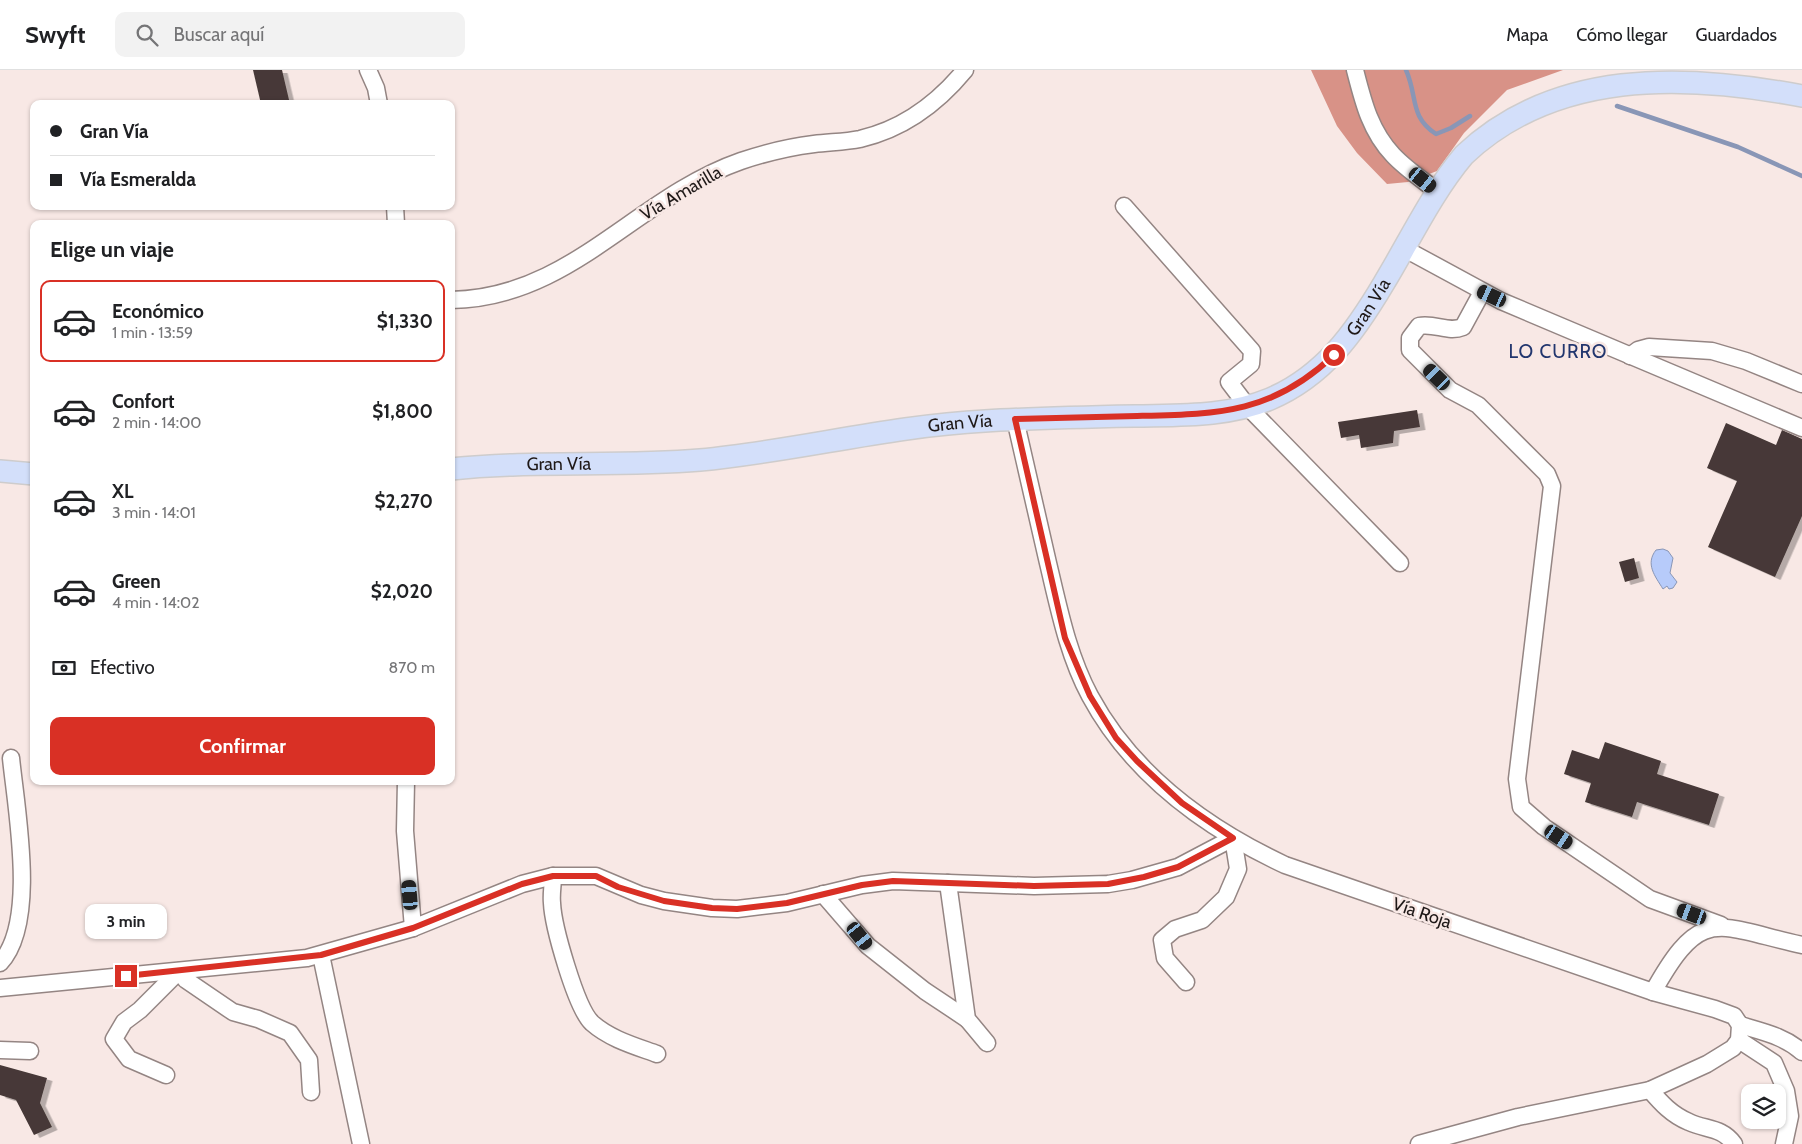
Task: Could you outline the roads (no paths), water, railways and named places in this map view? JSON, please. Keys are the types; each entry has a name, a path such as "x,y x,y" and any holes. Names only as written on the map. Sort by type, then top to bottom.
{"main road":[{"name":"Gran Vía","path":"455,469 521,464 667,463 762,452 881,431 954,422 1197,414 1248,406 1286,392 1320,369 1334,355 1360,323 1438,192 1464,155 1479,139 1510,114 1548,93 1587,80 1637,74 1669,76 1802,96"},
{"path":"0,470 30,474"}],"street":[{"path":"368,70 376,88 378,100"},
{"name":"Vía Amarilla","path":"455,300 496,295 556,273 690,184 740,161 791,147 859,139 893,128 923,111 939,99 965,70"},
{"path":"1355,70 1366,110 1378,136 1394,157 1438,192"},
{"path":"1124,206 1252,352 1251,364 1229,382 1248,406 1400,563"},
{"path":"1405,249 1482,292 1802,428"},
{"path":"1482,292 1463,327 1454,330 1431,324 1419,326 1410,338 1410,350 1450,390 1478,405 1547,474 1552,486 1517,779 1521,807 1544,827 1650,899 1721,926 1802,945"},
{"path":"1630,356 1638,350 1649,348 1712,351 1746,361 1802,384"},
{"name":"Vía Roja","path":"1015,419 1065,638 1090,696 1116,738 1137,761 1182,803 1233,838 1285,865 1312,876 1653,992 1734,1016 1740,1032 1774,1063 1786,1091 1790,1116 1784,1144"},
{"path":"0,963 17,931 23,878 11,758"},
{"path":"406,785 406,831 413,928"},
{"path":"0,988 321,955 413,928 522,884 553,876 596,876 618,887 656,899 712,908 762,907 862,885 893,881 1054,886 1108,884 1132,880 1178,867 1233,838 1238,869 1226,897 1202,920 1175,929 1162,940 1165,958 1186,982"},
{"path":"553,876 552,904 562,949 577,997 590,1022 614,1037 657,1054"},
{"path":"948,883 967,1019"},
{"path":"824,894 868,946 925,991 967,1019 987,1043"},
{"path":"1653,992 1681,947 1704,929 1721,926"},
{"path":"321,955 361,1144"},
{"path":"166,1075 130,1059 114,1039 124,1022 140,1010 179,971"},
{"path":"179,971 186,980 233,1012 258,1019 290,1033 309,1060 311,1092"},
{"path":"1419,1144 1518,1117 1650,1090 1706,1064 1733,1048 1740,1032 1775,1035 1790,1042 1802,1052"},
{"path":"0,1050 30,1050"},
{"path":"1650,1090 1667,1109 1678,1117 1690,1123 1716,1129 1728,1137 1734,1144"}],"water":[{"path":"1663,549 1668,551 1673,558 1670,573 1677,582 1673,588 1669,589 1667,586 1663,589 1654,575 1651,565 1651,560 1656,550"}],"waterway":[{"path":"1406,70 1418,113 1427,127 1436,134 1451,128 1470,116"},
{"path":"1617,106 1738,147 1802,176"}],"district":[{"name":"LO CURRO","path":"1558,351"}]}
